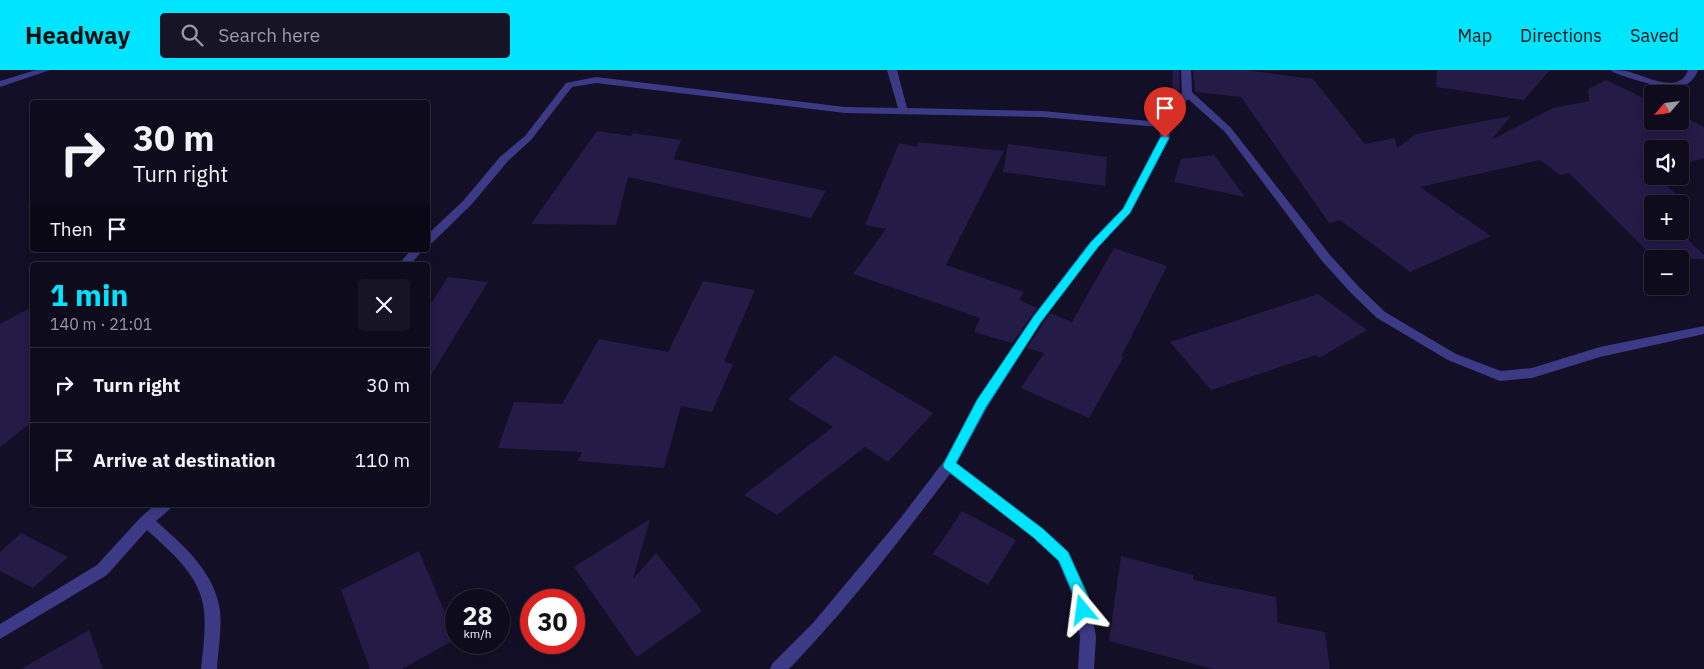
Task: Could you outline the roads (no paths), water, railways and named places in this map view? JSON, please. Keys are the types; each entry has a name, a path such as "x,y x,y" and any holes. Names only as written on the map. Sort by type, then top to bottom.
{"street":[{"path":"0,84 45,70"},
{"path":"892,70 903,111"},
{"path":"778,669 818,628 904,524 949,465 982,404 1037,319 1094,245 1127,210 1165,138 1163,125 1178,107 1186,93 1186,70"},
{"path":"1615,70 1673,86 1684,84 1692,76 1693,70"},
{"path":"430,238 467,203 504,159 528,138 570,85 596,80 630,86 845,110 1042,114 1163,125"},
{"path":"1186,93 1228,130 1326,258 1355,290 1381,315 1452,357 1500,376 1532,373 1600,352 1704,330"},
{"path":"407,262 416,252"},
{"path":"949,465 1039,534 1064,557 1081,596 1088,637 1086,669"},
{"path":"0,632 102,570 146,521 163,507"},
{"path":"146,521 181,553 199,574 211,604 209,669"}]}
